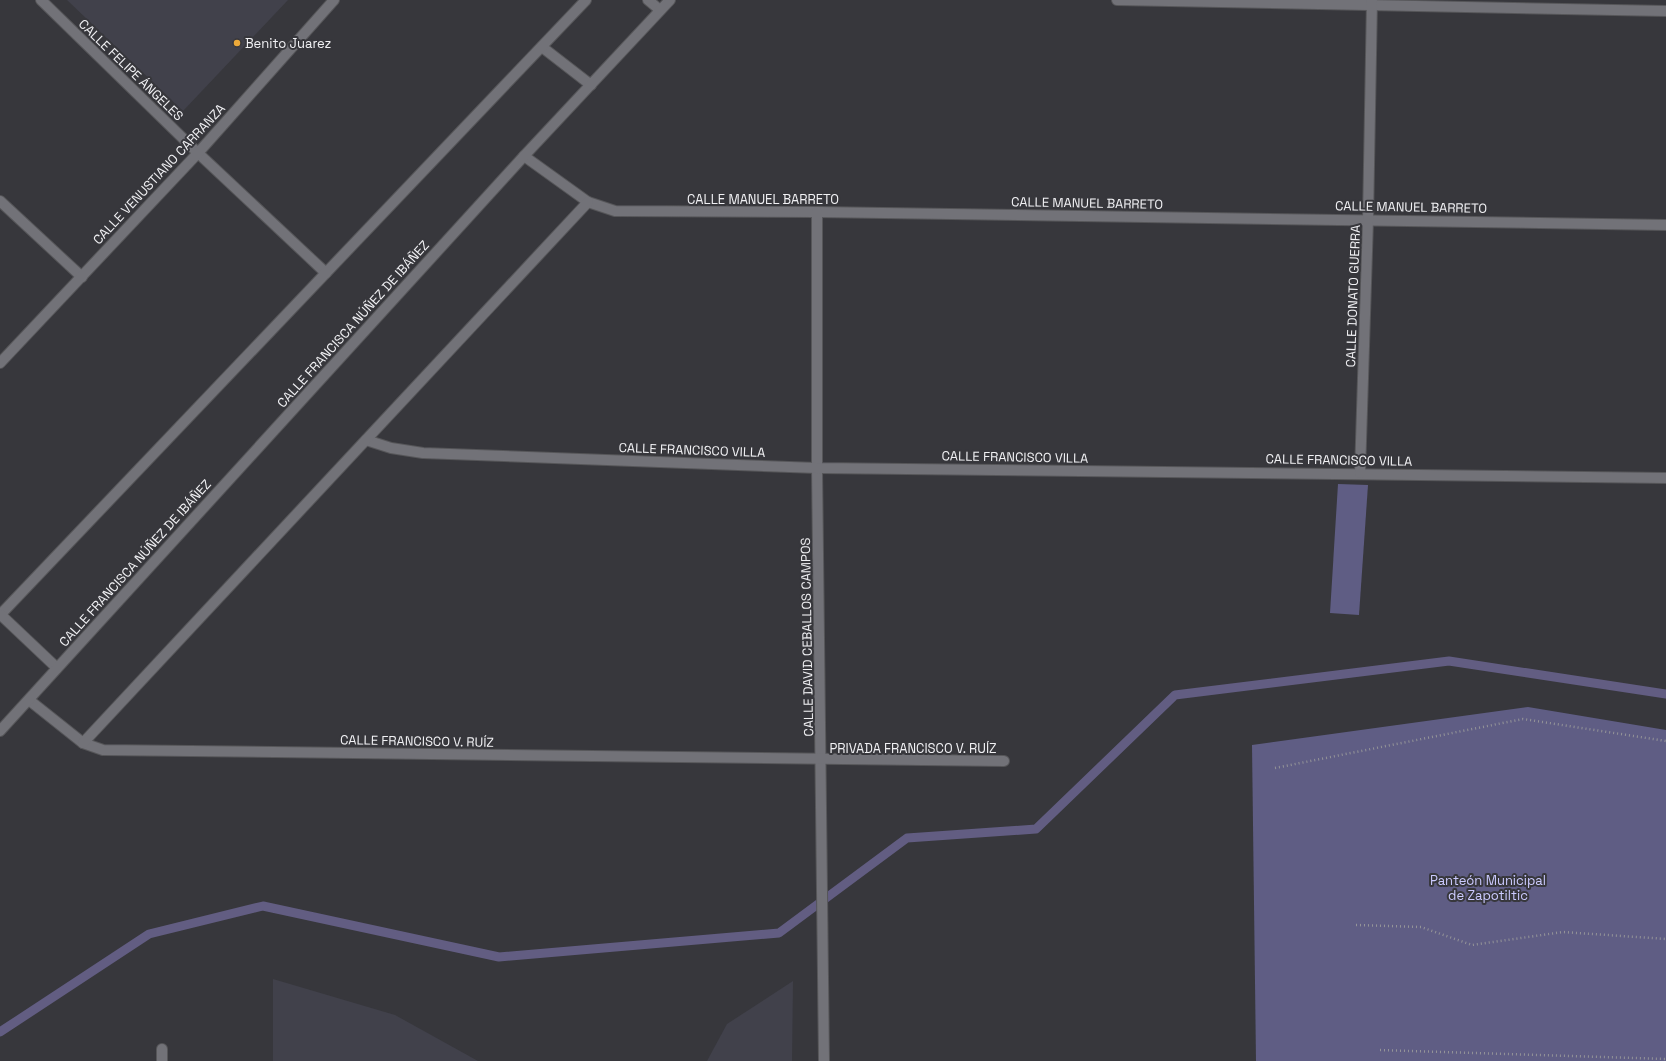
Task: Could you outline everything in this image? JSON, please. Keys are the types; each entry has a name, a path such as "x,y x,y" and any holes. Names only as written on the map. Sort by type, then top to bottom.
{"street":[{"name":"CALLE FELIPE ÁNGELES","path":"41,0 198,153 326,273"},
{"name":"CALLE VENUSTIANO CARRANZA","path":"0,363 198,153 334,0"},
{"path":"57,668 0,615 586,0"},
{"path":"648,0 660,10"},
{"name":"CALLE FRANCISCA NÚÑEZ DE IBÁÑEZ","path":"0,730 524,156 670,0"},
{"path":"1117,0 1372,2 1666,11"},
{"name":"CALLE DONATO GUERRA","path":"1360,474 1368,220 1372,2"},
{"path":"542,47 591,85"},
{"name":"CALLE MANUEL BARRETO","path":"524,156 588,202 615,211 817,212 1666,225"},
{"path":"0,201 82,277"},
{"path":"83,743 588,202"},
{"name":"CALLE DAVID CEBALLOS CAMPOS","path":"817,212 824,1061"},
{"name":"CALLE FRANCISCO VILLA","path":"366,440 391,448 423,453 818,468 1666,478"},
{"name":"CALLE FRANCISCO V. RUÍZ","path":"29,700 83,743 102,750 822,760"},
{"name":"PRIVADA FRANCISCO V. RUÍZ","path":"822,760 1004,761"},
{"path":"162,1049 162,1061"}],"path":[{"path":"1275,768 1523,719 1666,741"},
{"path":"1356,925 1420,927 1472,945 1563,932 1666,939"},
{"path":"1380,1050 1666,1059"}],"shaded area":[{"path":"67,0 288,0 183,111"},
{"path":"273,979 395,1015 478,1061 273,1061"},
{"path":"793,981 792,1061 707,1061 727,1024"}],"green space":[{"path":"1338,484 1368,485 1359,615 1330,613"},
{"name":"Panteón Municipal de Zapotiltic","path":"1528,707 1666,730 1666,1061 1256,1061 1252,745"}],"waterway":[{"path":"0,1032 149,934 263,906 499,957 779,933 907,838 1036,829 1175,695 1449,661 1666,694"}],"place":[{"name":"Benito Juarez","path":"237,43"}]}
